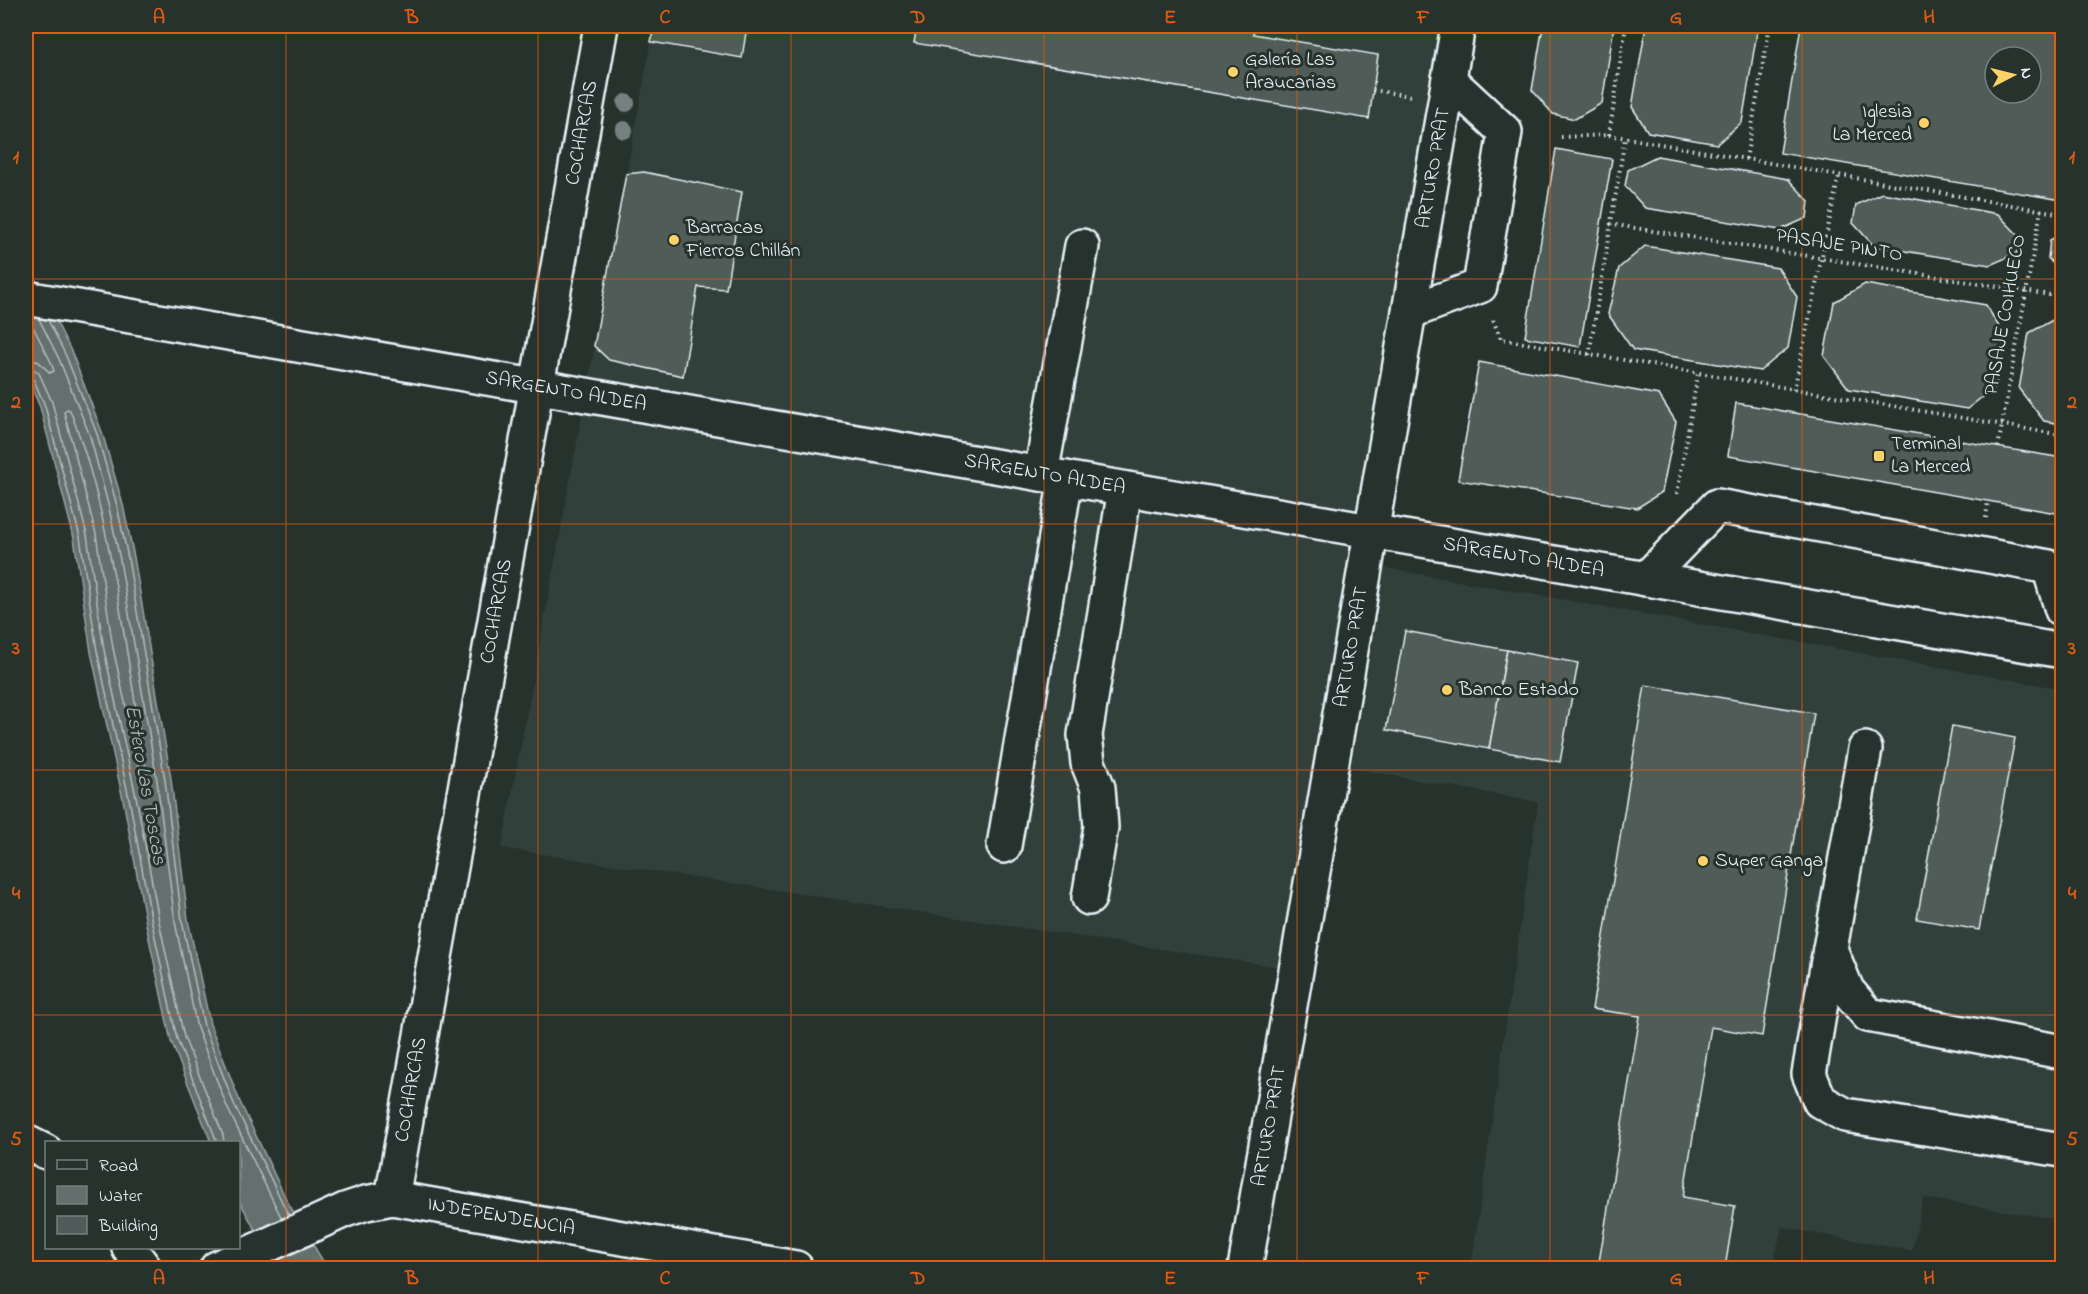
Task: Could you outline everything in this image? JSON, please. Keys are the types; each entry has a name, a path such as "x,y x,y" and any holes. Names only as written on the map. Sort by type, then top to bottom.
{"street":[{"name":"COCHARCAS","path":"392,1198 601,26"},
{"name":"ARTURO PRAT","path":"1245,1269 1458,26"},
{"path":"1409,312 1480,286 1505,132 1449,80"},
{"path":"1004,846 1054,476 1082,246"},
{"name":"SARGENTO ALDEA","path":"26,298 2062,651"},
{"path":"1089,898 1101,827 1098,788 1088,763 1085,735 1125,489"},
{"path":"1646,579 1717,506 2049,567 2062,610"},
{"path":"1865,749 1809,1074 1820,1101 1845,1115 2062,1150"},
{"path":"1830,949 1847,990 1868,1016 2062,1052"},
{"path":"26,1142 45,1152"},
{"name":"INDEPENDENCIA","path":"217,1269 324,1219 366,1203 392,1198 796,1269"},
{"path":"130,1249 144,1269"}],"path":[{"path":"1610,135 1626,26"},
{"path":"1746,159 1770,26"},
{"path":"1561,137 1610,135 2062,214"},
{"path":"1588,355 1625,138"},
{"path":"1794,390 1839,175"},
{"name":"PASAJE COIHUECO","path":"1998,447 2041,210"},
{"name":"PASAJE PINTO","path":"1610,224 2062,297"},
{"path":"1480,286 1501,339 2062,435"},
{"path":"1676,498 1698,374"}],"shaded area":[{"path":"654,26 1445,26 1285,968 502,848"},
{"path":"1385,568 2062,689 2062,1220 1923,1198 1912,1251 1782,1227 1772,1268 1471,1268 1538,802 1351,768"}],"water":[{"name":"Estero Las Toscas","path":"26,261 72,353 102,432 123,505 134,557 171,779 188,920 210,1024 240,1102 287,1201 327,1268 276,1268 240,1202 240,1141 211,1141 171,1041 91,652 74,538 40,407 26,375"}],"building":[{"path":"654,26 747,26 742,58 651,42"},
{"name":"Galería Las Araucarias","path":"917,26 1255,26 1253,34 1378,55 1369,119 914,43"},
{"path":"1543,26 1614,26 1602,103 1575,119 1553,114 1532,90"},
{"path":"1646,26 1758,26 1742,122 1717,144 1648,132 1632,107"},
{"name":"Iglesia La Merced","path":"1801,26 2062,26 2062,200 1780,153"},
{"path":"1556,149 1612,159 1580,347 1525,337"},
{"path":"1657,156 1788,179 1809,201 1807,218 1780,230 1645,208 1625,186 1628,170"},
{"name":"Barracas Fierros Chillán","path":"644,172 742,192 726,289 698,287 683,376 609,360 594,346 626,174"},
{"path":"1882,193 1998,214 2019,236 2017,253 1990,265 1874,246 1853,223 1856,205"},
{"path":"2062,234 2062,274 2048,258 2050,240"},
{"path":"1645,246 1778,268 1797,297 1788,348 1760,371 1633,350 1608,314 1619,268"},
{"path":"1865,284 1986,305 2004,335 1996,386 1967,409 1849,389 1824,356 1834,302"},
{"path":"2062,316 2062,424 2044,421 2019,389 2029,333"},
{"path":"1479,362 1659,395 1676,422 1662,492 1637,508 1458,480"},
{"path":"1736,403 2062,458 2062,514 1728,456"},
{"name":"Banco Estado","path":"1405,631 1507,650 1489,749 1386,730"},
{"path":"1507,650 1578,663 1560,762 1489,749"},
{"name":"Super Ganga","path":"1645,685 1814,713 1762,1036 1711,1027 1683,1197 1735,1206 1725,1268 1598,1268 1640,1016 1592,1009"},
{"path":"1952,726 2015,738 1979,930 1917,919"}],"place":[{"name":"Galería Las Araucarias","path":"1233,72"},
{"name":"Iglesia La Merced","path":"1924,123"},
{"name":"Barracas Fierros Chillán","path":"674,240"},
{"name":"Terminal La Merced","path":"1879,456"},
{"name":"Banco Estado","path":"1447,690"},
{"name":"Super Ganga","path":"1703,861"}]}
